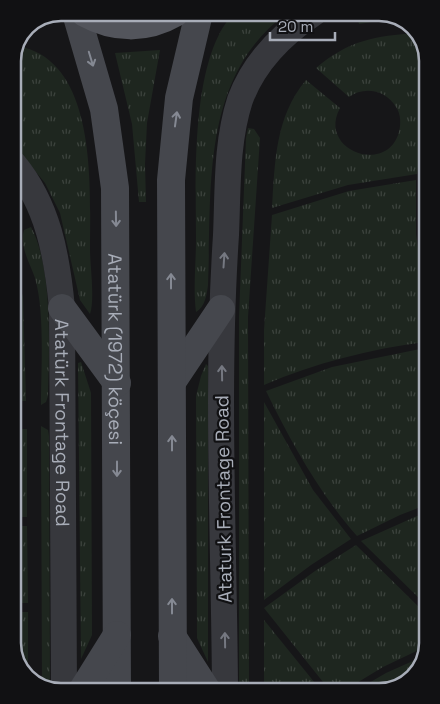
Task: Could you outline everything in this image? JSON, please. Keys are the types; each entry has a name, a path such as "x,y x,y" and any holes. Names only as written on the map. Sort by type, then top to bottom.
{"main road":[{"name":"Atatürk (1972) köçesi","path":"79,22 104,110 115,188 117,683"},
{"path":"101,22 131,26 158,22"},
{"path":"173,683 171,180 179,98 198,22"},
{"path":"62,308 116,383"},
{"path":"172,382 221,309"},
{"path":"87,683 117,635"},
{"path":"172,636 202,683"}],"street":[{"name":"Ataturk Frontage Road","path":"225,683 221,309 232,139 241,99 249,80 268,50 281,37 303,21"},
{"name":"Atatürk Frontage Road","path":"21,174 30,186 45,217 58,271 62,308 64,683"}],"green space":[{"path":"228,21 278,21 259,39 239,69 225,102 216,137 212,173 208,289 203,304 196,312 196,153 198,120 210,59 220,33"},
{"path":"358,21 378,21 359,24"},
{"path":"408,34 415,43 417,51 419,61 419,160 417,174 348,185 272,208 276,157 282,125 296,94 306,80 340,108 335,123 338,136 345,146 356,152 369,155 381,153 392,145 400,129 400,119 399,113 392,101 381,93 368,91 349,97 316,68 351,45 388,36"},
{"path":"24,48 44,56 63,75 76,100 84,130 90,193 92,291 90,314 80,300 60,213 45,183 21,154 21,58"},
{"path":"160,50 147,123 146,202 139,202 132,124 115,53"},
{"path":"248,128 254,129 260,138 248,317 249,683 239,683 239,317 246,138"},
{"path":"416,180 416,234 419,256 419,343 343,358 303,370 264,385 264,330 272,215 349,191"},
{"path":"31,227 43,264 48,309 48,396 46,402 41,405 42,341 40,307 35,278 23,242 24,230"},
{"path":"21,290 23,297 26,401 21,401"},
{"path":"419,349 419,508 357,536 318,485 285,429 266,391 332,367"},
{"path":"81,362 91,393 92,635 81,659 78,363"},
{"path":"206,364 208,366 208,662 197,638 196,396"},
{"path":"264,402 313,490 351,539 311,565 264,600"},
{"path":"41,426 48,430 49,436 50,681 42,678"},
{"path":"21,429 27,429 27,517 21,517"},
{"path":"419,515 419,598 361,541"},
{"path":"21,526 27,526 28,603 21,603"},
{"path":"356,545 419,607 418,650 383,667 357,683 324,683 264,608 315,571"},
{"path":"21,612 28,612 28,665 22,651"},
{"path":"264,620 315,683 264,683"},
{"path":"415,660 405,673 397,679 387,682 369,683"}]}
